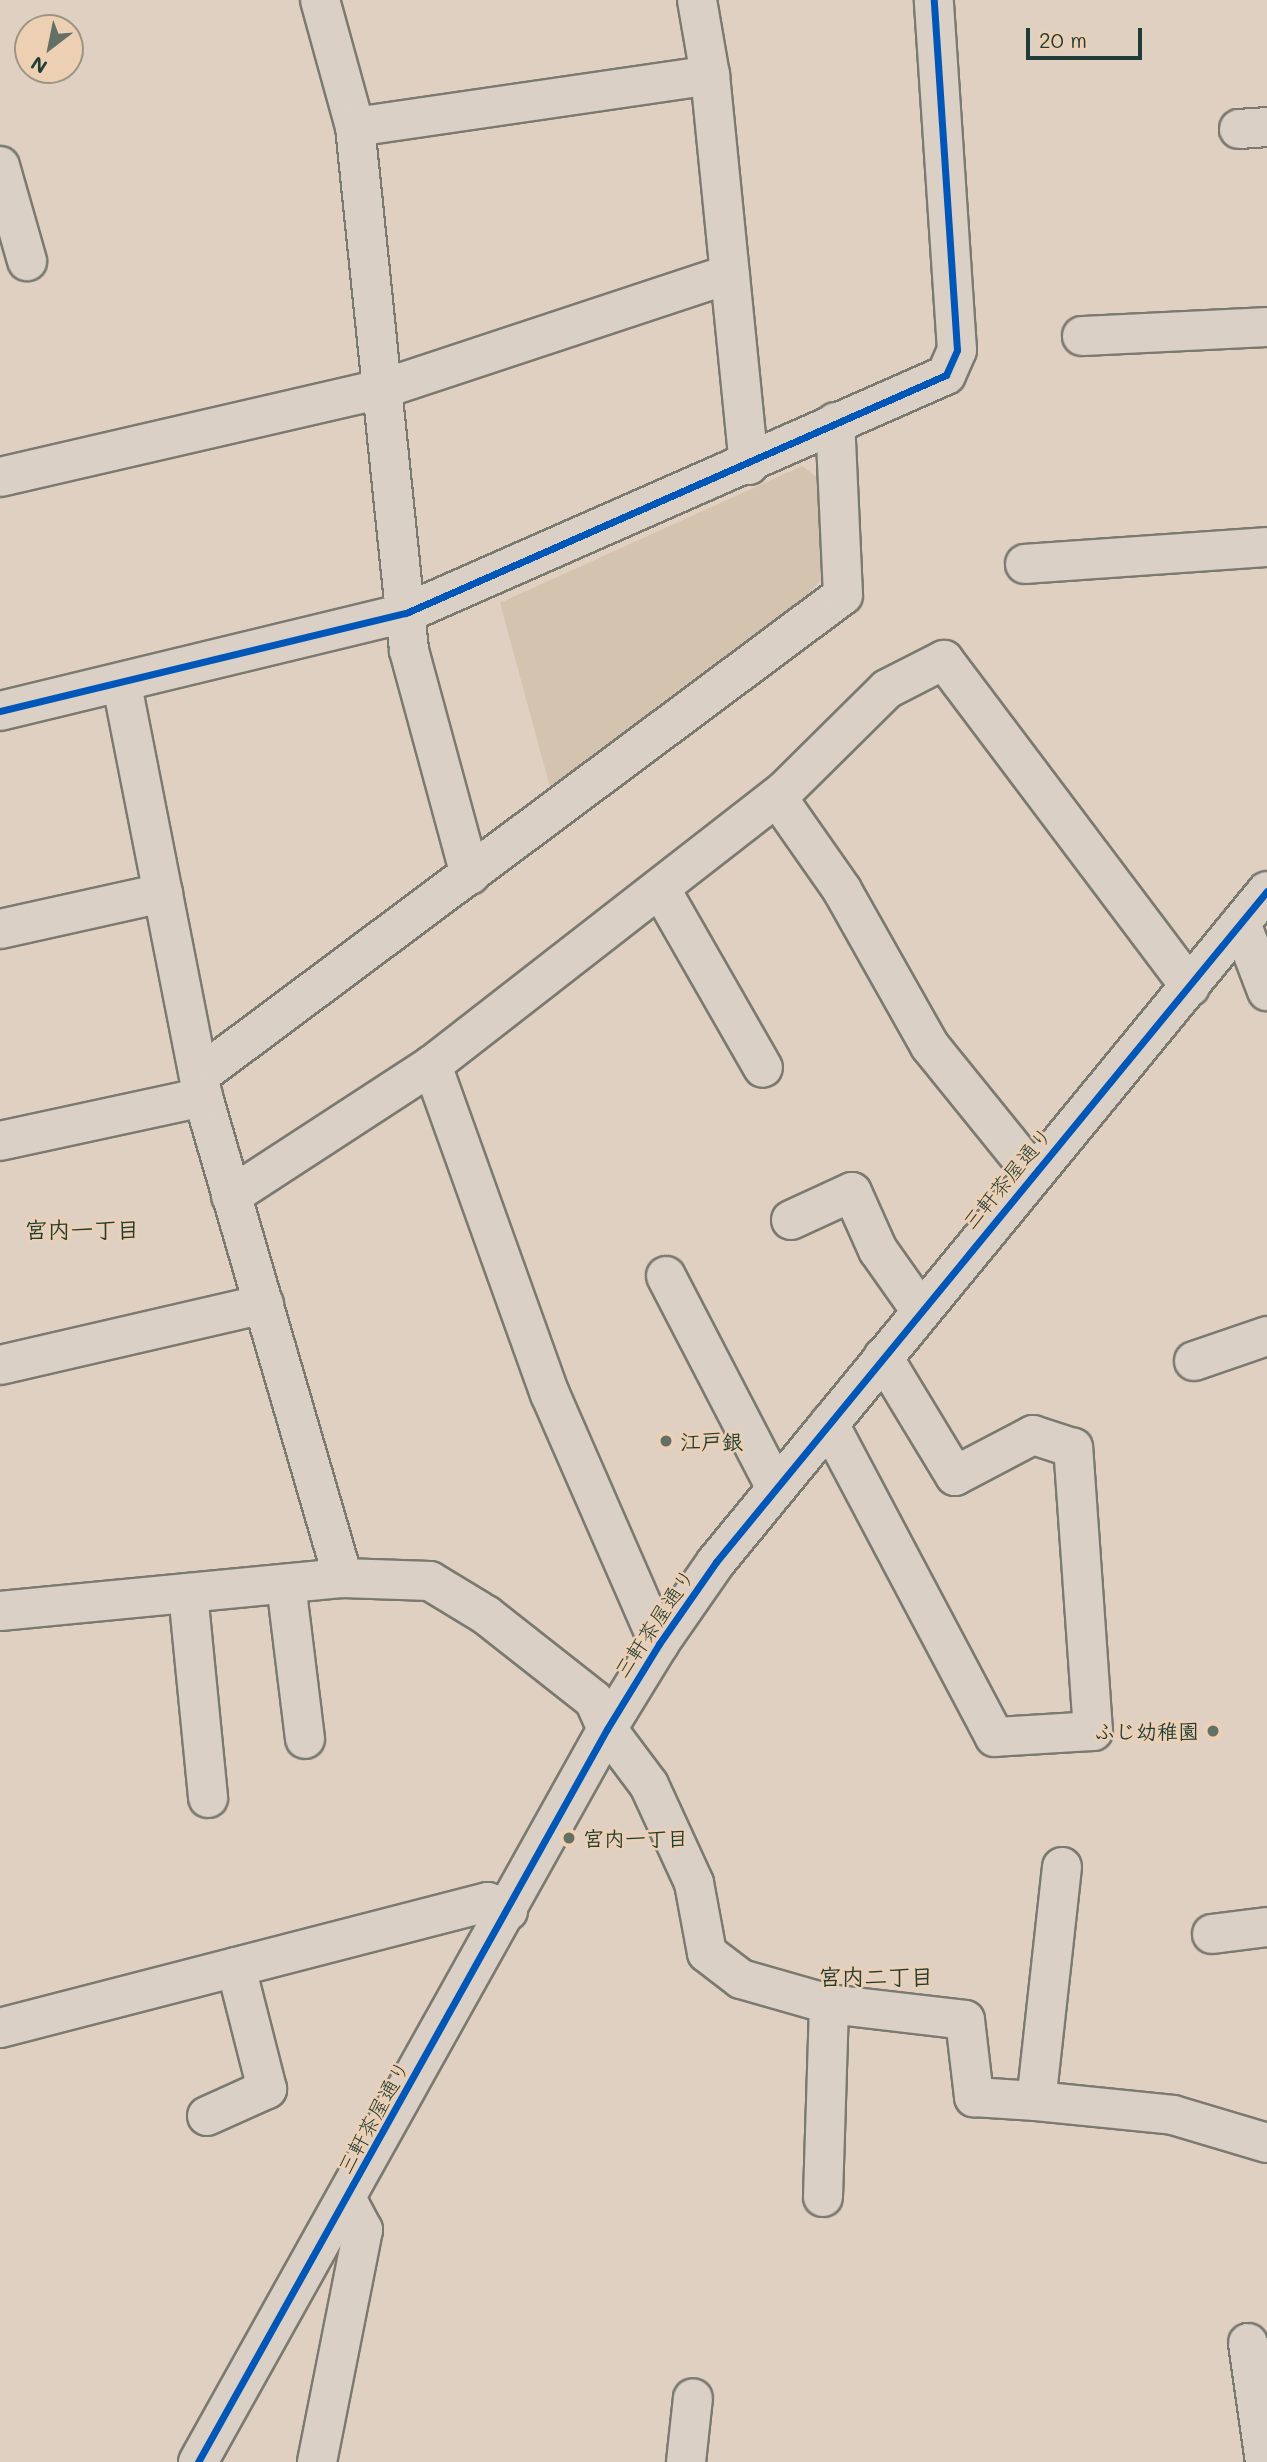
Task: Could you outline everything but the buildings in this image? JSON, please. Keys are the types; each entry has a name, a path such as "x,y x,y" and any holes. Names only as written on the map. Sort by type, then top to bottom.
{"street":[{"path":"320,0 355,127 385,388 409,650 470,875"},
{"path":"697,0 710,75 749,465"},
{"path":"0,711 122,685 406,613 749,465 835,422 946,375 954,365 934,0"},
{"path":"355,127 710,75"},
{"path":"0,166 27,261"},
{"path":"0,477 385,388 730,274"},
{"path":"1082,337 1267,327"},
{"path":"0,1141 201,1086 470,875 843,595 835,422"},
{"path":"1025,564 1267,547"},
{"path":"232,1196 432,1065 777,797 887,690 944,660 1190,987"},
{"path":"122,685 201,1086 343,1578"},
{"path":"777,797 842,890 930,1046 1033,1173"},
{"path":"660,888 763,1068"},
{"name":"三軒茶屋通り","path":"198,2462 347,2200 607,1729 659,1644 716,1562 1267,891"},
{"path":"0,929 163,893"},
{"path":"1241,923 1267,991"},
{"path":"432,1065 550,1394 659,1644"},
{"path":"792,1220 852,1192 878,1250 921,1311"},
{"path":"666,1276 776,1488"},
{"path":"0,1366 264,1304"},
{"path":"1194,1361 1267,1335"},
{"path":"829,1424 995,1737 1093,1731 1073,1448 1033,1435 955,1476 883,1357"},
{"path":"0,1611 343,1578 430,1581 486,1615 594,1700 607,1729 649,1785 694,1883 707,1953 741,1979 829,2004 965,2020 974,2097 1173,2115 1267,2143"},
{"path":"286,1584 305,1739"},
{"path":"188,1593 208,1798"},
{"path":"1036,2101 1062,1867"},
{"path":"0,2028 488,1902 508,1911"},
{"path":"1212,1934 1267,1927"},
{"path":"207,2116 267,2089 236,1967"},
{"path":"823,2197 829,2004"},
{"path":"317,2462 363,2230 347,2200"},
{"path":"1248,2343 1265,2462"},
{"path":"687,2462 693,2398"}],"shaded area":[{"path":"802,466 818,478 826,574 807,596 551,791 500,603"}],"cycle path":[{"path":"0,711 406,613 946,375 957,350 934,0"},
{"path":"198,2462 607,1729 659,1644 716,1562 1267,891"}],"place":[{"name":"江戸銀","path":"666,1441"},
{"name":"ふじ幼稚園","path":"1213,1731"},
{"name":"宮内一丁目","path":"569,1838"}],"district":[{"name":"宮内一丁目","path":"82,1229"},
{"name":"宮内二丁目","path":"876,1976"}]}
